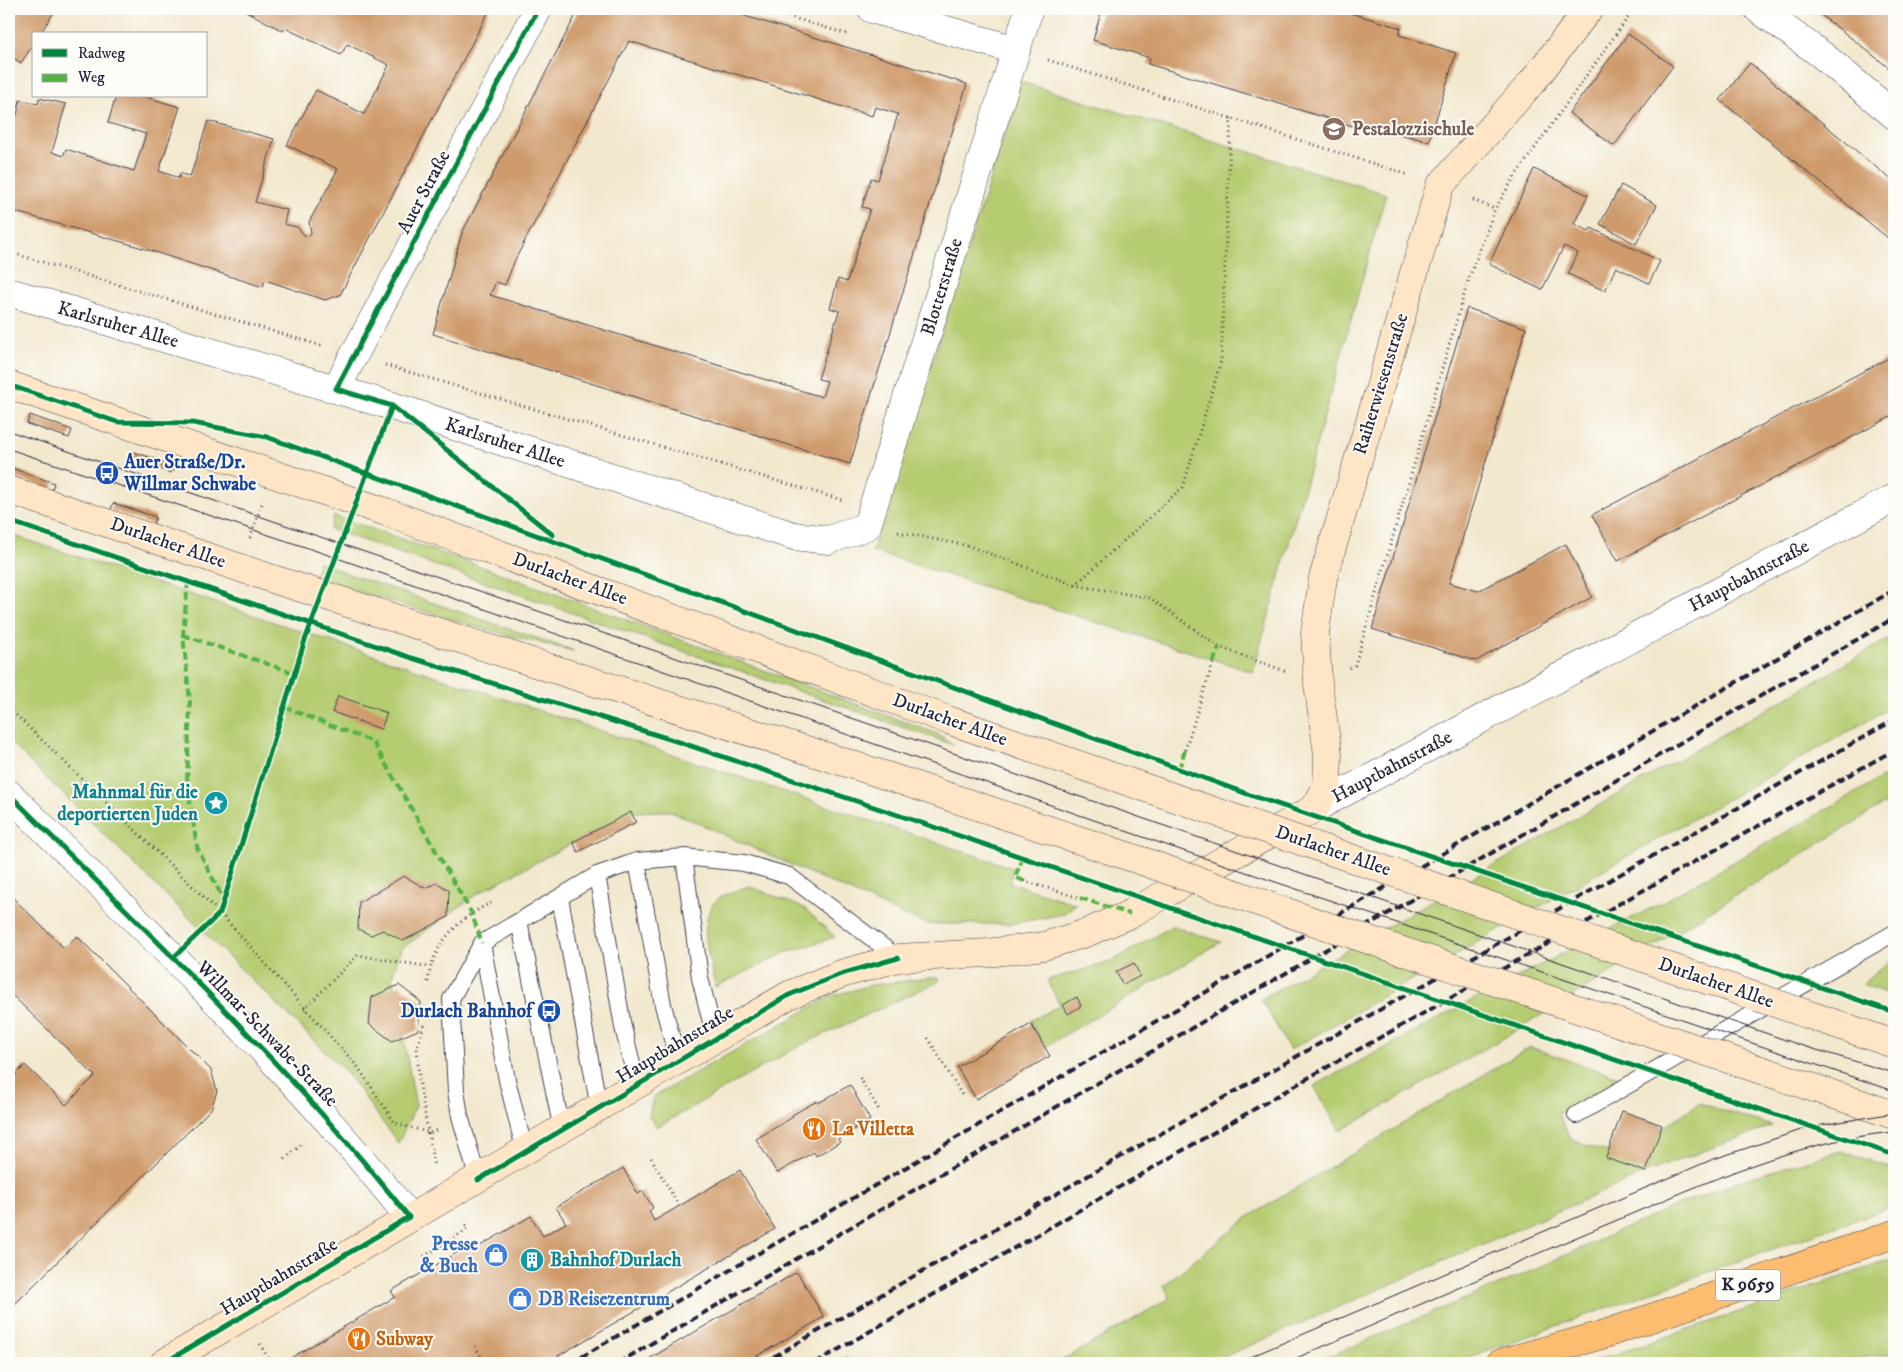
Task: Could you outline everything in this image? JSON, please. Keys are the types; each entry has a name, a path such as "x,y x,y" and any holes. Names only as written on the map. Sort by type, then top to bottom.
{"main road":[{"name":"Raiherwiesenstraße","path":"1315,808 1327,786 1328,754 1318,684 1315,633 1323,578 1440,186 1532,81 1589,9"},
{"name":"Durlacher Allee","path":"9,385 386,512 948,720 1891,1042"},
{"name":"Durlacher Allee","path":"9,490 273,579 880,774 1142,861 1315,922 1894,1114"},
{"name":"Hauptbahnstraße","path":"164,1363 409,1217 478,1180 789,995 841,974 898,958 987,953 1044,946 1086,933 1130,914 1315,808"},
{"name":"K 9659","path":"1500,1363 1602,1335 1894,1234"}],"street":[{"name":"Auer Straße","path":"336,389 538,9"},
{"path":"872,9 1016,50"},
{"name":"Blotterstraße","path":"867,526 1029,9"},
{"path":"1758,9 1822,55 1894,114"},
{"name":"Karlsruher Allee","path":"9,292 336,389 794,536 829,540 867,526"},
{"name":"Hauptbahnstraße","path":"1315,808 1894,498"},
{"name":"Willmar-Schwabe-Straße","path":"9,794 173,958 329,1121 409,1217"}],"lane":[{"path":"478,1180 460,1116 456,1092 452,998 482,943 596,876 638,861 684,857 744,863 788,876 898,958"},
{"path":"684,857 700,978 715,1038"},
{"path":"638,861 663,1005 678,1061"},
{"path":"596,876 623,1027 637,1084"},
{"path":"560,898 599,1108"},
{"path":"519,922 562,1130"},
{"path":"1576,1115 1894,933"},
{"path":"482,943 507,1080 525,1152"}],"path":[{"path":"867,526 969,546 1075,585 1150,598 1219,647 1318,684 1356,666 1469,278 1495,209 1515,176 1634,9"},
{"path":"1016,50 1231,117 1440,186"},
{"path":"1075,585 1183,487 1222,361 1231,117"},
{"path":"9,252 849,502"},
{"path":"247,548 263,501"},
{"path":"1185,750 1213,663"},
{"path":"9,708 220,913 304,1009 358,1067 395,1123 430,1134"},
{"path":"1024,880 1080,898"},
{"path":"471,912 498,900"},
{"path":"304,1009 358,955 430,967"},
{"path":"928,1038 962,1095"},
{"path":"860,1078 880,1110"},
{"path":"651,1158 678,1206"},
{"path":"423,1256 430,1269"},
{"path":"474,1346 485,1363"}],"green space":[{"path":"1021,82 1386,194 1253,672 872,551"},
{"path":"334,516 477,565 938,734 954,745 330,529"},
{"path":"9,534 1013,868 1010,883 1076,904 1063,914 1010,924 929,924 903,915 671,811 631,812 480,892 401,949 392,976 416,1106 398,1143 345,1071 9,741"},
{"path":"319,562 574,651 506,635 313,579"},
{"path":"1894,636 1894,706 1652,842 1290,1050 1261,999"},
{"path":"1894,771 1894,798 1509,1035 1340,1131 1314,1086 1484,994 1661,903"},
{"path":"749,886 804,908 835,937 785,953 715,987 706,933 706,922 709,912 714,903 721,897"},
{"path":"1172,926 1221,942 1045,1047 1030,1021 1060,1005 1047,980 1111,962"},
{"path":"1894,957 1894,996 1862,984 1892,959"},
{"path":"936,977 940,979 938,982 801,1045 657,1127 649,1117 653,1097 831,996 872,985"},
{"path":"1530,1047 1624,1079 1558,1114 1570,1138 1599,1150 1610,1150 1637,1142 1699,1103 1772,1126 1655,1169 1210,1363 1058,1363 1170,1298 1164,1285 1248,1217"},
{"path":"1841,1151 1894,1169 1894,1206 1452,1363 1313,1363 1529,1272 1672,1207 1751,1177"},
{"path":"1894,1259 1894,1353 1827,1363 1590,1363"}],"building":[{"path":"16,9 56,9 41,32 32,32 32,47 21,63 9,55 9,20"},
{"path":"242,9 490,9 340,295 325,300 265,280 263,287 136,246 9,210 9,113 17,115 20,100 38,104 39,98 66,104 52,152 63,156 66,149 134,171 146,134 108,123 115,98 149,98 180,107 159,171 179,178 180,173 190,177 208,121 274,139 255,202 287,210 284,224 297,227 304,235 309,236 311,233 309,222 338,169 287,145 316,90 364,114 389,65 347,44 341,55 285,28 283,31"},
{"path":"579,9 722,9 967,84 850,464 433,334 462,233","holes":["629,41 872,116 875,107 898,114 878,180 871,178 862,207 870,209 847,282 838,279 830,308 839,311 818,379 827,381 822,397 490,295 496,282 505,285 515,260"]},
{"path":"1102,9 1337,9 1401,28 1399,35 1456,53 1429,142 1371,125 1369,131 1148,64 1150,58 1093,40"},
{"path":"1813,9 1894,9 1894,72 1859,44"},
{"path":"1628,34 1673,66 1614,146 1569,113"},
{"path":"1750,63 1894,182 1894,243 1720,100"},
{"path":"1534,169 1588,195 1574,224 1589,231 1591,228 1660,261 1649,283 1616,267 1605,291 1568,274 1578,253 1564,246 1542,290 1489,264"},
{"path":"1621,185 1657,205 1636,244 1600,224"},
{"path":"1467,308 1526,328 1449,583 1478,591 1566,544 1592,597 1476,661 1372,629"},
{"path":"1894,355 1894,415 1618,561 1592,515"},
{"path":"30,415 72,430 69,438 27,424"},
{"path":"131,451 174,465 171,473 128,458"},
{"path":"12,468 54,483 52,490 9,475"},
{"path":"113,503 156,517 153,525 111,510"},
{"path":"338,696 387,713 381,729 332,712"},
{"path":"631,812 636,822 578,852 573,842"},
{"path":"404,876 425,888 437,883 449,890 448,917 403,941 383,930 371,935 358,929 359,902"},
{"path":"9,894 64,948 77,936 211,1070 217,1091 211,1109 9,1310 9,1081 25,1065 66,1105 95,1076 9,992"},
{"path":"1134,963 1140,976 1123,985 1116,972"},
{"path":"399,985 421,1002 418,1030 392,1041 369,1024 372,997"},
{"path":"1077,997 1081,1006 1068,1014 1063,1005"},
{"path":"1031,1024 1050,1056 976,1099 957,1067"},
{"name":"La Villetta","path":"850,1085 870,1120 838,1139 840,1142 816,1156 814,1152 777,1173 756,1139 793,1117 792,1115"},
{"path":"1622,1111 1662,1125 1646,1172 1606,1158"},
{"path":"623,1168 638,1194 643,1191 653,1208 649,1211 654,1221 740,1170 775,1229 546,1363 282,1363 395,1297 391,1291 467,1247 470,1252 531,1216 543,1236 566,1223 556,1207"},
{"path":"797,1272 824,1317 745,1363 642,1363"},
{"path":"847,1358 850,1363 838,1363"}],"tram line":[{"path":"9,431 782,694 1800,1045 1894,1073"},
{"path":"9,449 308,548 1169,846 1894,1091"},
{"path":"1236,1363 1711,1160 1810,1127 1894,1113"},
{"path":"1285,1363 1683,1192 1751,1166 1821,1144 1894,1132"}],"railway":[{"path":"571,1363 1894,590"},
{"path":"618,1363 1894,618"},
{"path":"763,1363 1209,1106 1894,720"},
{"path":"815,1363 1322,1070 1894,750"}],"marked path":[{"path":"188,581 183,635 190,702 187,783 197,847 224,901"},
{"path":"183,635 294,673"},
{"path":"1213,663 1219,647"},
{"path":"284,707 373,742 471,912 482,943"},
{"path":"1179,769 1185,750"},
{"path":"1023,857 1015,877 1024,881"},
{"path":"1080,898 1130,914"}],"cycle path":[{"path":"538,9 336,389 392,406 553,535"},
{"path":"9,385 117,422 193,423 267,437 1253,796 1894,1012"},
{"path":"173,958 220,913 304,643 392,406"},
{"path":"9,521 412,658 679,742 919,822 1894,1155"},
{"path":"9,794 164,948 266,1053 363,1161 409,1217 164,1363"},
{"path":"478,1180 789,995 841,974 898,958"}],"place":[{"name":"Pestalozzischule","path":"1334,129"},
{"name":"Auer Straße/Dr. Willmar Schwabe","path":"107,473"},
{"name":"Mahnmal für die deportierten Juden","path":"216,803"},
{"name":"Durlach Bahnhof","path":"549,1011"},
{"name":"La Villetta","path":"814,1129"},
{"name":"Presse & Buch","path":"496,1255"},
{"name":"Bahnhof Durlach","path":"532,1260"},
{"name":"DB Reisezentrum","path":"520,1299"},
{"name":"Subway","path":"359,1339"}]}
